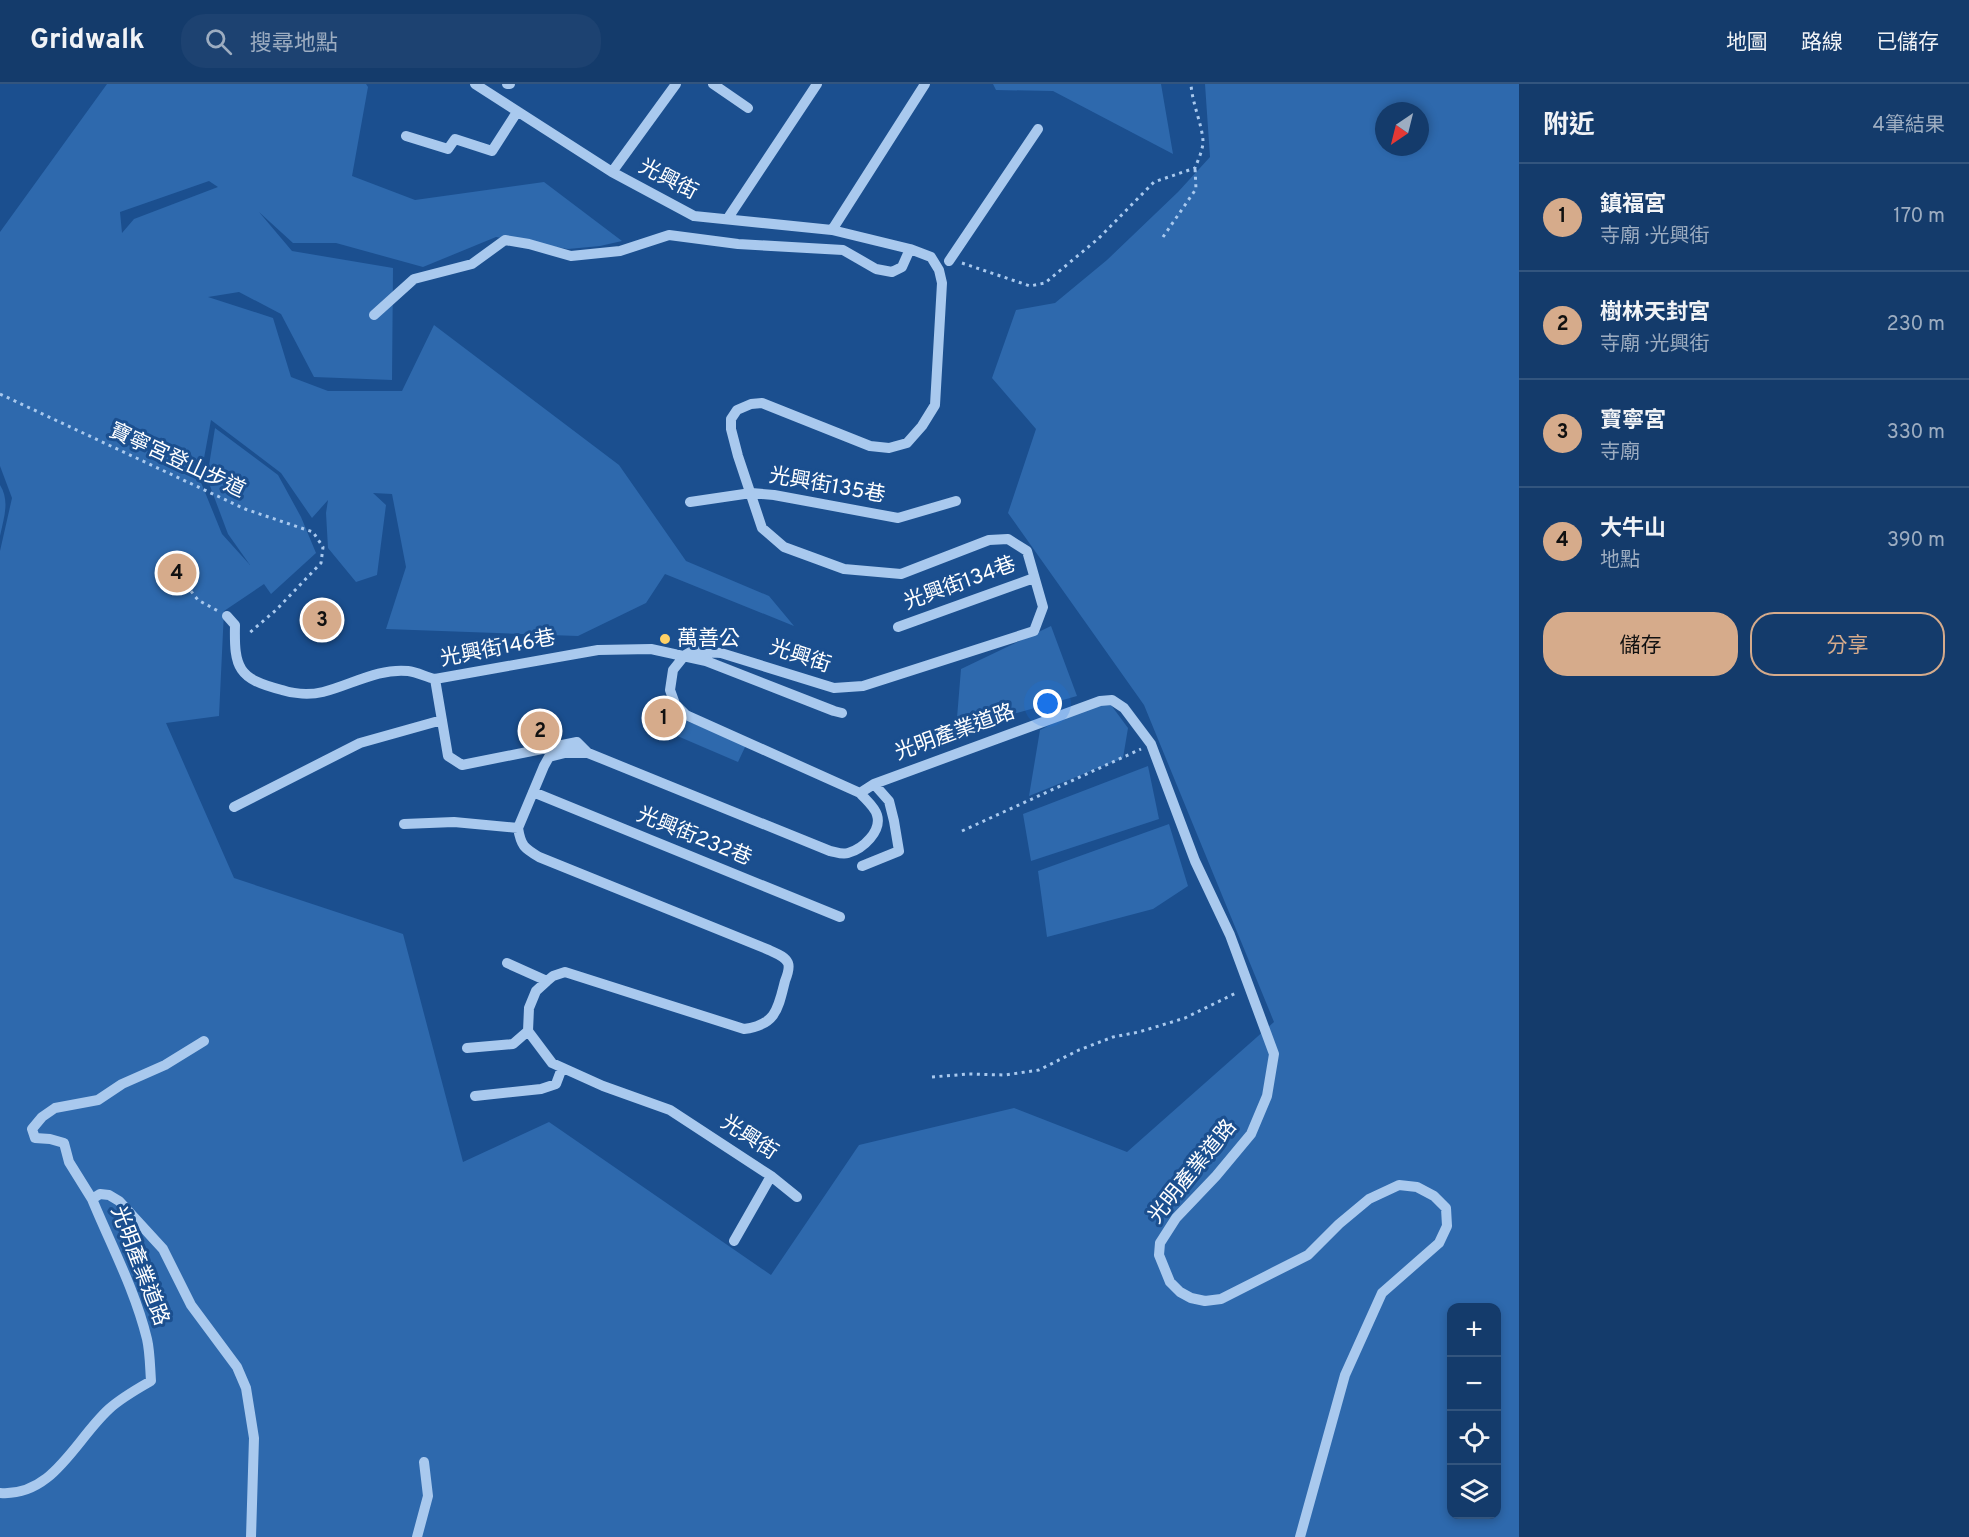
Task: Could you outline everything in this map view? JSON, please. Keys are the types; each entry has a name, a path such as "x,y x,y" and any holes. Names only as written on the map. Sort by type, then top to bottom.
{"street":[{"name":"光興街","path":"475,84 612,172 694,216 832,230 910,249 931,257 939,270 942,283 934,405 922,426 908,443 889,448 870,446 762,403 751,404 737,410 731,419 731,429 762,528 784,547 844,569 902,574 989,540 1008,539 1027,551 1043,607 1034,631 863,686 834,688 721,652 692,651 685,655"},
{"path":"612,172 676,84"},
{"path":"713,84 748,108"},
{"path":"728,218 817,84"},
{"path":"832,230 925,84"},
{"path":"406,136 448,149 455,139 492,151 517,112"},
{"path":"949,261 1038,129"},
{"path":"374,315 414,279 472,264 505,240 530,244 571,256 620,251 669,235 738,244 843,250 876,269 892,272 902,267 910,249"},
{"name":"光興街135巷","path":"690,502 751,494 774,495 898,518 956,501"},
{"name":"光興街134巷","path":"898,627 1034,578"},
{"path":"227,616 235,625 234,649 243,672 251,680 293,693 321,693 376,674 408,671 435,679"},
{"name":"光興街146巷","path":"588,753 577,742 462,765 448,756 435,679 598,650 651,649 685,655"},
{"path":"467,1048 513,1044 528,1031 529,1008 536,992 553,976 565,972 744,1029 759,1027 768,1021 780,1000 789,968 788,962 782,956 539,857 524,848 518,828 549,757 565,753 588,753 819,846 842,854 850,853 873,836 879,823 877,813 860,793 686,715 675,704 670,690 673,670 685,655 842,713"},
{"name":"光明產業道路","path":"860,793 874,784 1100,700 1112,700 1124,708 1151,744 1195,861 1230,935 1274,1054 1267,1096 1251,1134 1216,1176 1176,1218 1160,1243 1159,1255 1170,1282 1191,1298 1205,1301 1221,1299 1308,1255 1339,1224 1369,1199 1399,1185 1417,1187 1434,1196 1446,1209 1447,1226 1439,1243 1382,1293 1345,1376 1300,1537"},
{"path":"234,807 360,743 442,720"},
{"path":"862,866 899,851 889,801 874,784"},
{"name":"光興街232巷","path":"533,792 840,917"},
{"path":"404,824 454,822 518,828"},
{"path":"507,963 547,981"},
{"name":"光興街","path":"528,1031 552,1064 603,1086 670,1110 771,1176 797,1197"},
{"path":"92,1199 69,1162 64,1143 50,1138 35,1138 32,1129 42,1117 55,1108 98,1100 122,1084 165,1065 204,1041"},
{"path":"475,1096 541,1089 556,1084 562,1068"},
{"path":"734,1241 771,1176"},
{"name":"光明產業道路","path":"0,1493 13,1494 39,1485 62,1464 108,1409 151,1381 148,1340 127,1277 109,1242 92,1199 100,1194 109,1195 119,1201 163,1249 191,1305 237,1367 246,1388 254,1438 251,1537"},
{"path":"417,1537 428,1496 424,1462"}],"path":[{"path":"1163,237 1196,189 1195,168 1203,141 1191,84"},
{"path":"949,261 962,263 1030,286 1046,283 1099,238 1154,182 1195,168"},
{"name":"寶寧宮登山步道","path":"0,394 245,509 313,532 323,547 321,563 234,649"},
{"path":"168,579 171,583 183,581 198,600 227,616"},
{"path":"962,831 1151,744"},
{"path":"932,1077 968,1074 1005,1076 1039,1070 1079,1050 1113,1037 1185,1018 1248,988"}],"shaded area":[{"path":"107,84 366,84 368,87 352,176 415,200 544,182 622,241 568,249 496,237 423,267 336,243 293,243 259,212 292,251 393,268 392,380 314,377 281,314 239,292 208,297 273,318 291,377 328,391 402,391 434,325 619,465 686,561 769,596 794,626 665,574 646,603 578,636 386,629 406,567 392,494 373,493 386,505 377,575 356,582 328,548 326,513 328,500 312,518 281,473 211,420 200,480 222,534 250,565 228,534 207,478 215,428 278,475 301,517 316,553 271,594 264,584 224,611 219,716 166,723 234,878 403,934 463,1162 549,1122 771,1275 859,1145 1014,1108 1127,1152 1274,1022 1144,705 1008,513 1036,429 992,378 1016,310 1055,303 1107,260 1178,192 1210,157 1205,84 1519,84 1519,1537 0,1537 0,551 12,498 0,466 0,232","holes":["209,181 218,187 134,219 122,233 120,212"]},
{"path":"993,84 1161,84 1173,154 1053,91 996,90"},
{"path":"0,485 5,503 0,536"},
{"path":"1051,626 1077,696 956,730 961,669"},
{"path":"1090,705 1111,705 1128,728 1123,758 1029,796 1040,730"},
{"path":"677,717 746,745 738,762 668,732"},
{"path":"1148,766 1159,819 1031,861 1023,814"},
{"path":"1169,824 1188,886 1153,909 1047,937 1038,871"}],"place":[{"name":"大牛山","path":"177,573"},
{"name":"寶寧宮","path":"322,620"},
{"name":"萬善公","path":"665,639"},
{"name":"鎮福宮","path":"664,718"},
{"name":"樹林天封宮","path":"540,731"}]}
